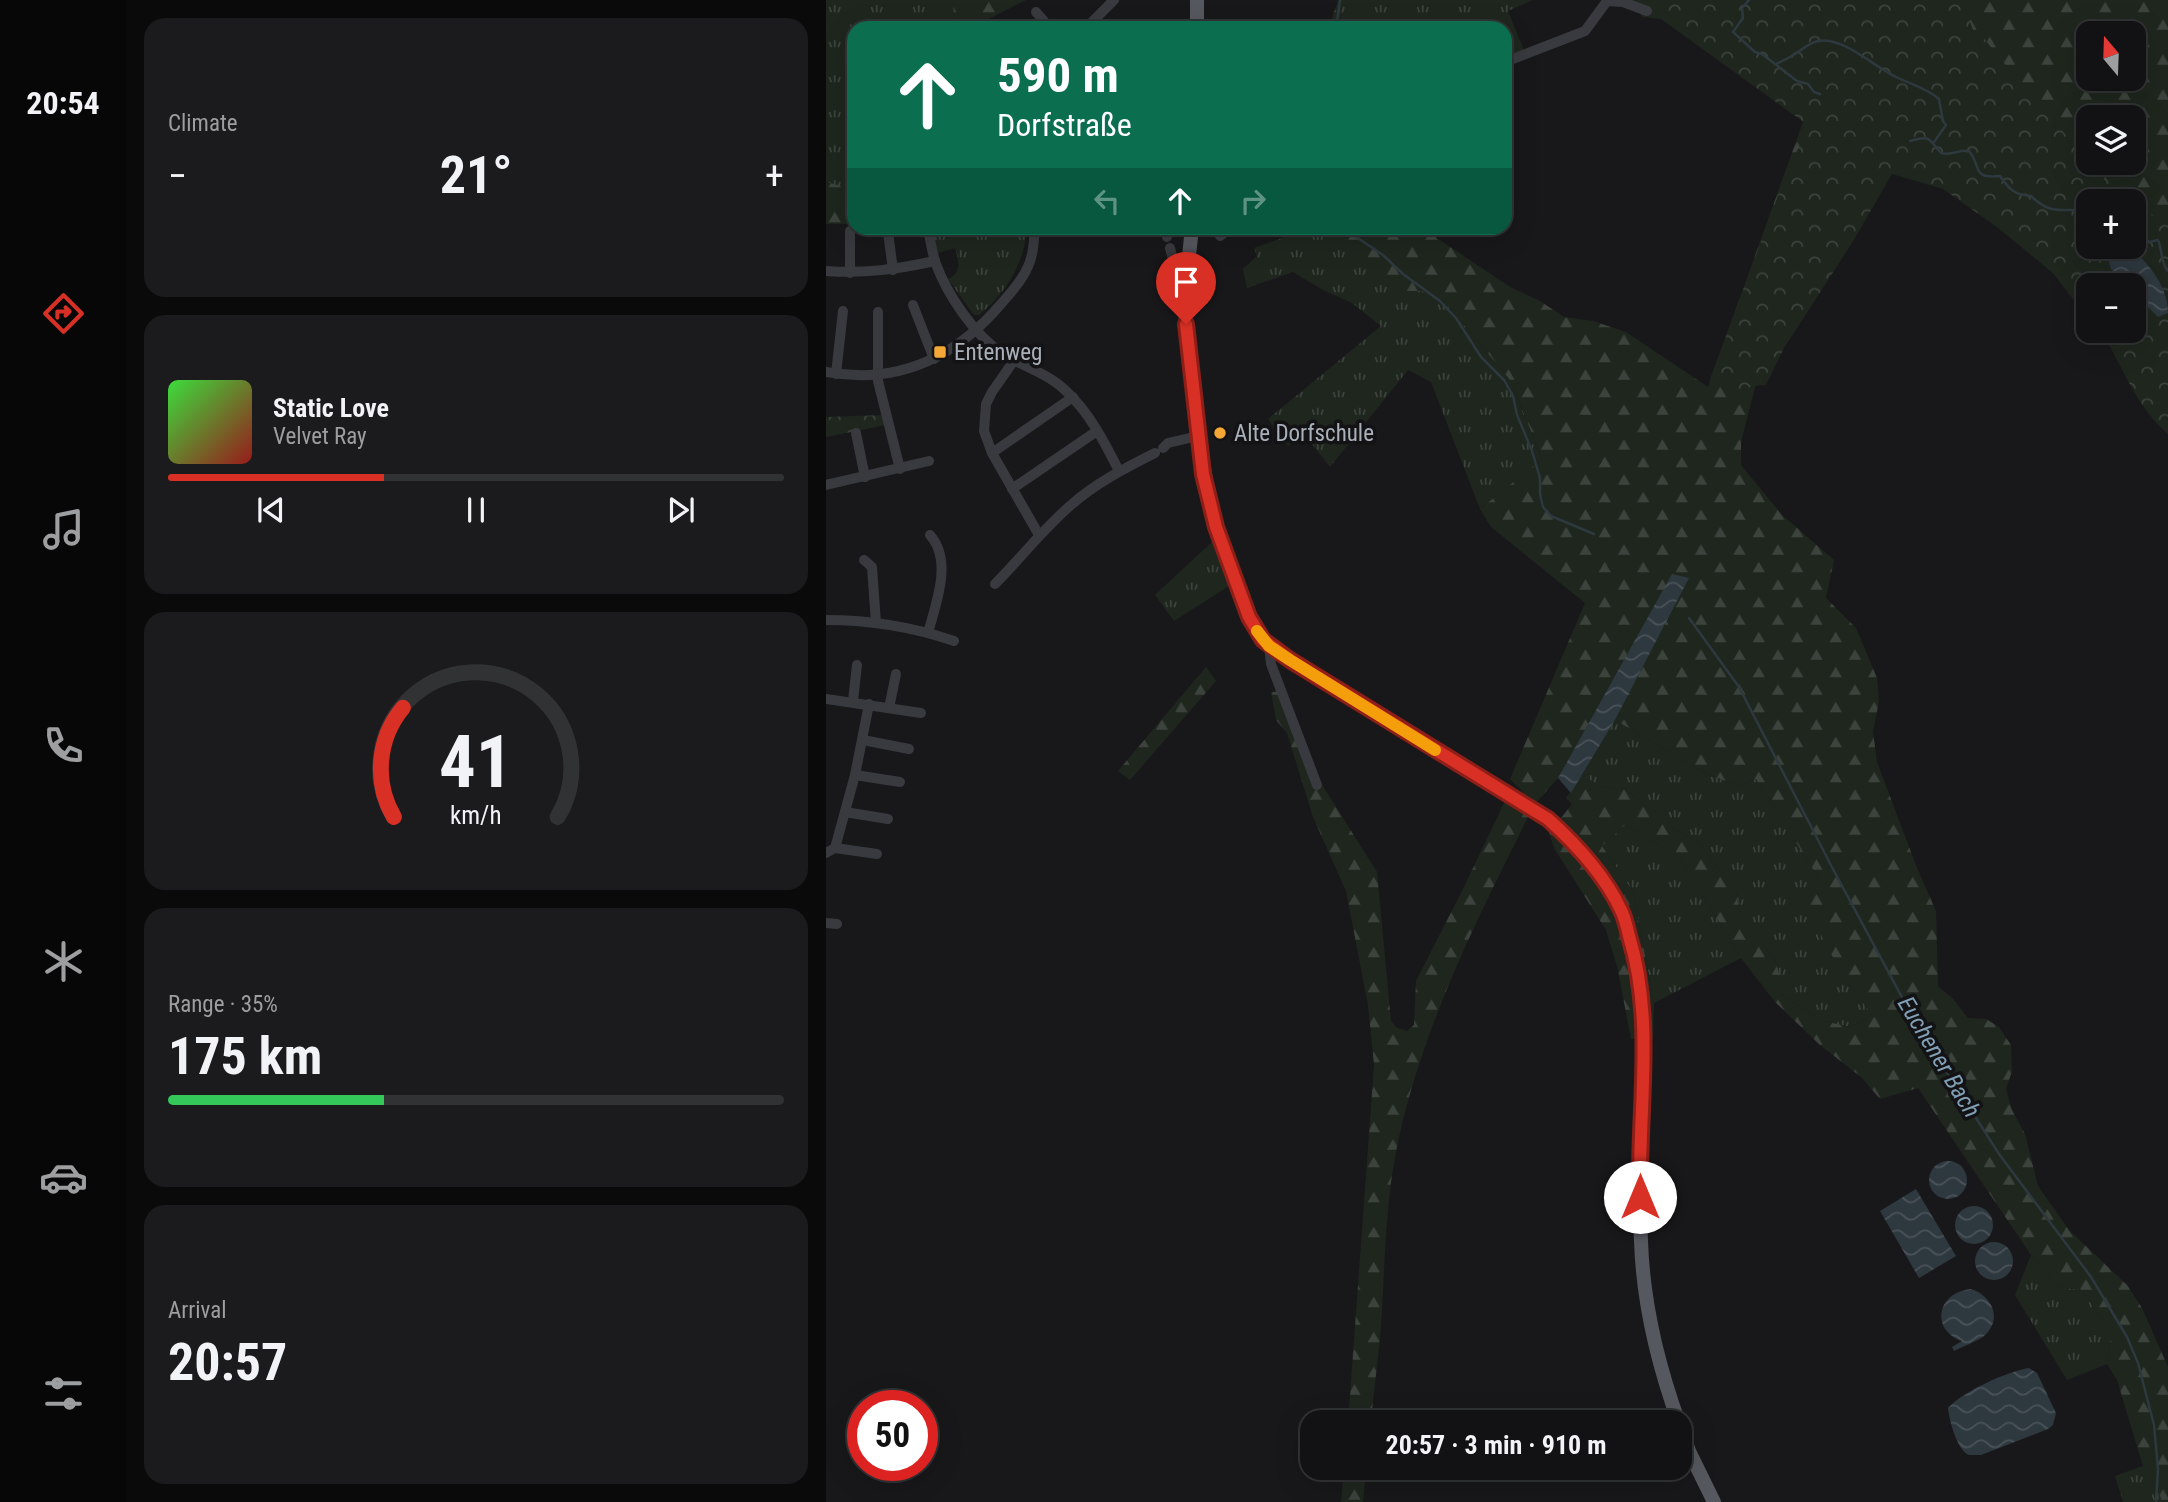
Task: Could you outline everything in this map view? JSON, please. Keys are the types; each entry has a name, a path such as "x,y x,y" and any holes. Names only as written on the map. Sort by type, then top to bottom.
{"main road":[{"path":"1197,0 1197,21"},
{"path":"1191,235 1184,302 1198,436 1211,508 1222,545 1249,617 1258,632 1269,646 1302,668 1548,819 1577,846 1622,911 1636,958 1644,1021 1639,1173 1642,1258 1656,1345 1675,1410"},
{"path":"1692,1457 1714,1502"}],"street":[{"path":"1093,21 1114,0"},
{"path":"1512,59 1586,31 1607,1 1623,2 1647,11"},
{"path":"1036,12 1044,21"},
{"path":"850,235 850,273"},
{"path":"888,235 893,270"},
{"path":"929,235 935,261 950,293 976,330 1003,354 1042,373 1064,388 1097,431 1119,471"},
{"path":"843,311 831,373 879,374 902,371 934,359 957,346 988,320 1023,278 1032,256 1034,235"},
{"path":"1167,238 1175,267 1186,270"},
{"path":"826,271 850,273 893,270 935,261"},
{"path":"913,305 934,359"},
{"path":"878,312 878,381 900,469"},
{"path":"1015,359 986,404 984,431 992,453 1039,535"},
{"path":"992,453 1073,397"},
{"path":"1012,489 1097,431"},
{"path":"856,433 865,477"},
{"path":"995,584 1072,503 1119,471 1168,443 1198,436"},
{"path":"826,485 929,461"},
{"path":"928,633 942,566 938,544 930,535"},
{"path":"864,560 872,567 876,623"},
{"path":"826,620 876,623 954,641"},
{"path":"1269,646 1270,664 1317,785"},
{"path":"853,701 857,665"},
{"path":"889,708 896,674"},
{"path":"826,699 921,713"},
{"path":"869,704 855,775 831,850 877,854"},
{"path":"863,740 909,749"},
{"path":"855,775 900,782"},
{"path":"845,812 888,819"}],"green space":[{"path":"826,0 953,0 954,21 847,21 847,188 826,182"},
{"path":"953,0 1026,0 985,21 954,21"},
{"path":"1338,0 1533,0 1508,11 1527,58 1512,63 1512,21 1331,21"},
{"path":"1631,0 1962,0 1975,35 1983,37 2027,92 2076,146 2076,175 2100,175 2116,189 2076,189 2076,259 2146,259 2146,211 2168,225 2168,434 2138,398 2108,343 2146,343 2146,273 2076,273 2076,303 2053,273 1997,227 1943,189 1892,174 1852,243 1784,348 1766,385 1738,391 1710,379 1786,174 1809,126 1661,19 1642,17"},
{"path":"1720,0 2168,0 2168,301 2141,259 2146,259 2146,189 2076,189 2076,249 2001,216 1892,162 1758,376 1741,442 1741,465 1781,514 1834,560 1826,598 1856,628 1877,678 1879,701 1873,732 1877,762 1936,911 1938,986 1968,1018 1986,1019 1999,1027 2011,1045 2012,1071 2006,1089 2012,1110 2025,1134 2038,1186 2069,1230 2127,1285 2142,1308 2168,1367 2168,1502 2162,1502 2143,1466 2117,1380 2107,1364 2111,1334 2082,1290 2058,1287 2031,1255 1918,1088 1880,1099 1861,1077 1820,1045 1775,1002 1741,958 1680,858 1625,825 1602,846 1633,892 1654,1003 1653,1039 1631,1039 1617,966 1606,930 1554,848 1546,823 1556,814 1561,818 1572,804 1566,798 1582,775 1600,786 1626,789 1648,809 1666,815 1673,829 1698,842 1736,892 1741,920 1776,962 1781,983 1779,993 1823,1021 1851,1027 1872,1015 1838,967 1808,910 1821,882 1756,779 1738,786 1703,772 1615,720 1688,579 1672,575 1558,778 1534,805 1522,797 1524,793 1510,779 1585,603 1491,527 1480,509 1542,459 1511,381 1449,307 1422,291 1399,291 1330,235 1432,235 1510,287 1540,301 1564,317 1593,321 1626,332 1708,387 1813,94"},
{"path":"826,182 847,187 847,224 826,224"},
{"path":"931,235 1026,235 1018,265 1006,287 979,315 974,315 948,279 957,270 955,248 935,254"},
{"path":"1281,235 1334,235 1449,307 1511,381 1542,460 1480,509 1431,382 1408,370 1330,467 1304,434 1288,446 1268,419 1381,326 1352,303 1293,272 1247,288 1243,269 1257,256 1254,248 1282,238"},
{"path":"884,415 886,425 826,437 826,417"},
{"path":"1213,541 1229,586 1174,621 1155,595"},
{"path":"1206,667 1216,681 1130,780 1118,771"},
{"path":"1286,691 1321,783 1377,872 1391,1021 1397,1028 1407,1031 1414,1025 1416,981 1506,799 1531,811 1454,972 1422,1055 1409,1098 1391,1184 1372,1410 1349,1410 1374,1065 1368,1005 1346,891 1313,817 1287,733 1276,720 1271,692"},
{"path":"1615,720 1703,772 1738,786 1756,779 1821,882 1838,967 1872,1015 1851,1027 1823,1021 1779,993 1776,962 1741,920 1736,892 1698,842 1673,829 1666,815 1648,809 1626,789 1600,786 1582,775"},
{"path":"1625,825 1680,858 1741,958 1654,1003 1633,892 1602,846"},
{"path":"2031,1255 2058,1287 2082,1290 2111,1334 2107,1364 2067,1380 2015,1295"},
{"path":"2143,1466 2162,1502 2123,1502 2115,1476"},
{"path":"1343,1480 1365,1480 1363,1502 1341,1502"}],"water":[{"path":"2111,259 2143,259 2161,285 2168,313 2158,317 2146,305 2146,273 2115,273 2109,262"},
{"path":"1672,574 1689,578 1615,720 1571,793 1558,778"},
{"path":"1948,1161 1962,1166 1967,1180 1962,1194 1948,1199 1934,1194 1929,1180 1934,1166"},
{"path":"1916,1189 1956,1256 1919,1278 1880,1211"},
{"path":"1974,1206 1988,1211 1993,1225 1988,1239 1974,1244 1960,1239 1955,1225 1960,1211"},
{"path":"1994,1242 2007,1248 2013,1261 2007,1274 1994,1280 1981,1274 1975,1261 1981,1248"},
{"path":"1971,1289 1989,1302 1994,1315 1993,1322 1984,1336 1954,1351 1952,1347 1962,1341 1945,1329 1942,1312 1951,1297"},
{"path":"2029,1368 2037,1373 2056,1413 2053,1425 1981,1455 1969,1455 1961,1448 1954,1434 1948,1408 1986,1383"}],"waterway":[{"name":"Euchener Bach","path":"1337,21 1340,0"},
{"path":"1749,0 1742,8 1743,18 1733,32 1755,52 1762,54 1797,81 1808,84 1814,92 1820,94"},
{"path":"1776,64 1818,41 1838,43 1939,99 1946,125 1934,142"},
{"path":"1910,141 1926,138 1941,153 1969,151 1981,174 2000,176 2016,193 2031,196 2046,207 2076,210"},
{"name":"Euchener Bach","path":"1353,235 1440,301 1456,318 1481,357 1504,380 1513,396 1517,415 1540,478 1543,507 1551,516 1594,534"},
{"path":"2146,239 2149,242 2158,240 2168,271"},
{"name":"Euchener Bach","path":"1689,618 1739,687 1918,1027 1999,1154 2091,1277 2127,1337 2138,1363 2154,1425 2158,1469 2156,1502"}],"slow traffic":[{"path":"1257,631 1276,651 1435,750"}],"place":[{"name":"Entenweg","path":"940,352"},
{"name":"Alte Dorfschule","path":"1220,433"}],"route":[{"path":"1186,324 1203,474 1211,508 1249,617 1263,640 1290,660 1548,819 1577,846 1622,911 1636,958 1644,1021 1640,1197"}]}
